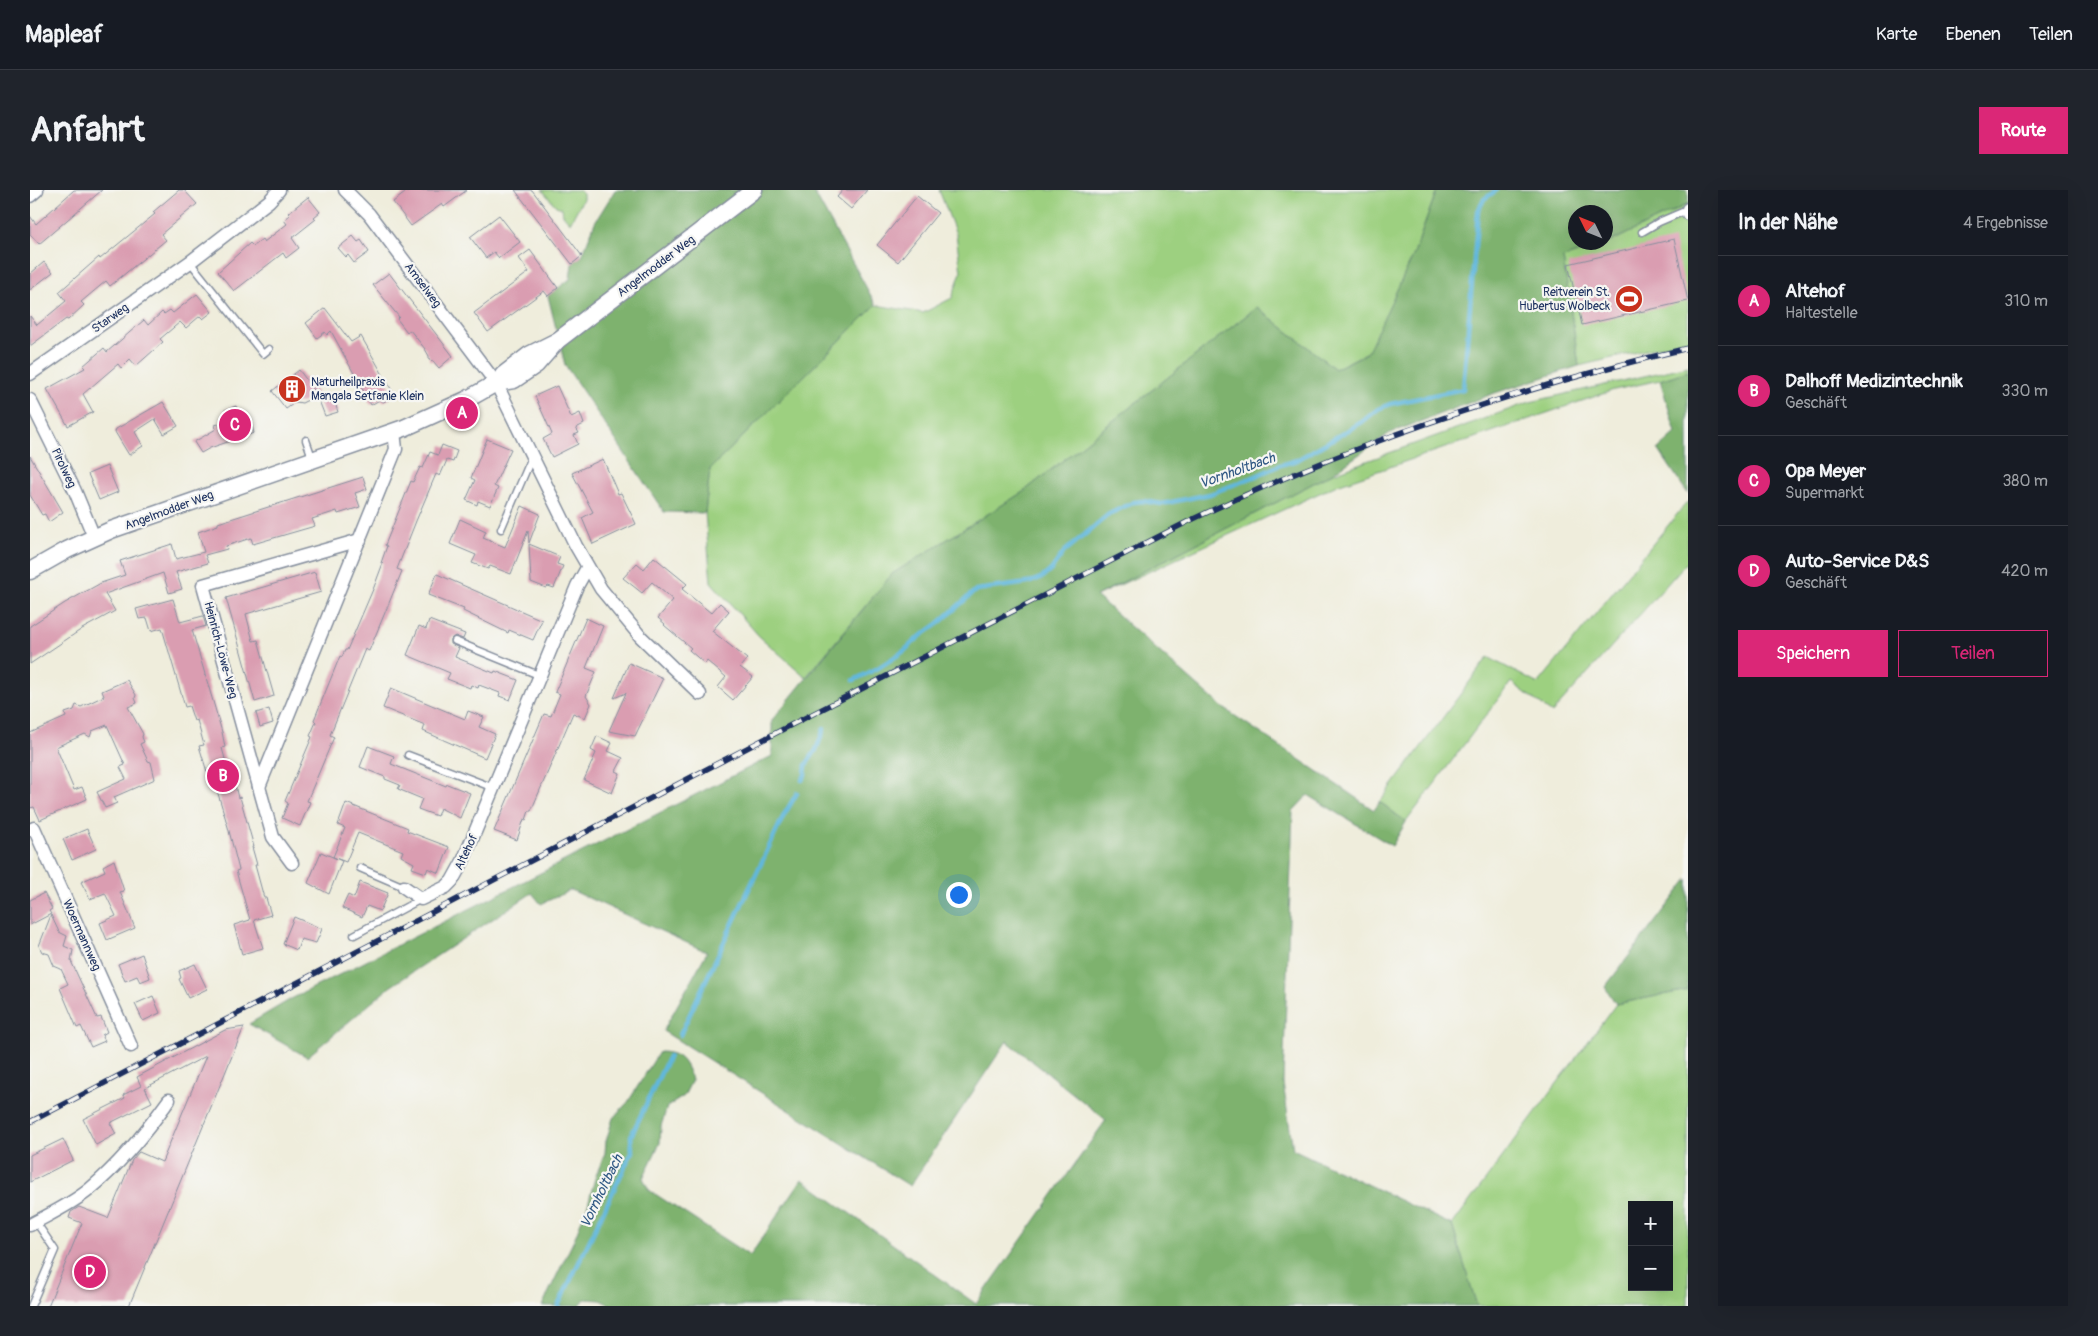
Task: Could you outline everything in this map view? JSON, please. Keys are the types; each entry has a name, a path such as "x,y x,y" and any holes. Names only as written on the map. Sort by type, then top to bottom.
{"street":[{"path":"30,196 37,190"},
{"name":"Starweg","path":"30,374 190,262 269,201 278,190"},
{"name":"Amselweg","path":"346,190 369,214 496,384"},
{"name":"Angelmodder Weg","path":"30,570 94,538 189,502 394,432 466,400 496,384 514,380 536,365 557,341 754,190"},
{"path":"496,384 588,568 601,589 640,636 700,694"},
{"name":"Pirolweg","path":"30,400 72,483 94,538"},
{"path":"258,787 396,449 394,432"},
{"name":"Heinrich-Löwe-Weg","path":"292,863 273,837 203,585 360,540"},
{"name":"Altehof","path":"421,899 446,887 452,881 463,861 577,586 588,568"},
{"name":"Woermannweg","path":"30,830 34,828 131,1046"},
{"path":"404,887 421,899"},
{"path":"33,1224 89,1190 144,1134 169,1100"}],"lane":[{"path":"1642,232 1659,222 1688,211"},
{"path":"190,262 263,354 268,350"},
{"path":"306,440 313,460"},
{"path":"501,529 532,457"},
{"path":"455,640 541,676"},
{"path":"408,755 494,788"},
{"path":"360,868 404,887"},
{"name":"Altehof","path":"354,935 421,899"},
{"path":"31,1306 54,1250 33,1224"}],"green space":[{"path":"542,190 579,190 583,194 583,199 570,223 563,215 562,208 556,206"},
{"path":"615,190 815,190 814,192 876,305 710,469 705,513 664,512 565,365 548,296 570,279 572,264 582,256 595,222"},
{"path":"939,190 1437,190 1414,254 1368,352 1335,369 1257,307 1023,492 892,574 806,677 759,636 711,582 705,513 710,469 876,305 923,313 952,298 961,272 956,234"},
{"path":"1437,190 1688,190 1688,204 1613,241 1613,205 1568,205 1568,250 1586,250 1563,258 1579,366 1495,393 1390,433 1331,474 1096,596 1222,707 1374,810 1380,802 1406,822 1392,846 1308,795 1293,811 1283,1083 1293,1149 1452,1225 1477,1306 612,1306 600,1300 585,1299 579,1306 542,1306 573,1242 588,1204 595,1178 605,1153 606,1141 613,1118 628,1102 659,1052 666,1052 681,1059 692,1080 684,1096 667,1107 661,1126 660,1143 643,1178 649,1190 750,1256 802,1179 976,1304 1106,1120 1007,1041 910,1186 663,1031 707,952 571,890 541,904 532,893 390,987 307,1057 249,1024 291,999 772,756 772,720 892,574 1023,492 1257,307 1335,369 1367,353 1414,254"},
{"name":"Reitverein St. Hubertus Wolbeck","path":"1688,204 1688,340 1579,366 1563,258 1586,250 1613,250 1613,241"},
{"path":"1688,366 1688,371 1660,380 1614,390 1337,485 1096,596 1331,474 1530,402"},
{"path":"1688,371 1688,494 1658,449 1676,433 1660,380"},
{"path":"1688,501 1688,561 1552,713 1511,682 1406,822 1380,802 1488,657 1538,684"},
{"path":"1688,879 1688,990 1616,1004 1605,987"},
{"path":"1688,990 1688,1306 1477,1306 1452,1225 1616,1004"}],"building":[{"path":"74,190 102,190 39,244 30,234 30,216 36,224"},
{"path":"179,190 184,190 197,204 161,234 166,240 110,286 106,281 81,302 84,305 68,320 66,319 30,346 30,316 37,325 66,301 59,292 99,257 100,259 155,214 153,212"},
{"path":"409,190 467,190 444,207 442,204 411,226 393,202"},
{"path":"515,190 532,190 582,256 572,264"},
{"path":"843,190 867,190 851,209 837,197"},
{"path":"917,196 938,213 898,262 877,245"},
{"path":"308,197 320,212 314,217 316,219 292,238 299,248 286,258 283,253 234,291 218,272 250,243 253,246 262,239 264,242 287,224 284,220 290,215 288,213"},
{"path":"499,215 520,242 499,258 494,252 486,258 470,237"},
{"path":"353,236 358,242 361,240 369,252 354,263 348,255 346,257 338,248"},
{"path":"1674,239 1688,301 1582,325 1568,264"},
{"path":"530,250 558,288 548,296 544,291 488,332 474,313 529,272 519,258"},
{"path":"44,262 53,272 30,290 30,274"},
{"path":"389,273 453,356 439,368 433,361 429,360 425,349 410,330 407,332 397,319 399,317 373,285"},
{"path":"197,294 212,312 203,319 200,316 186,328 180,322 160,339 163,342 136,366 130,359 121,368 118,364 83,394 93,412 68,426 47,389 85,368 83,366 104,348 107,352 144,320 148,325 162,312 164,314 170,310 173,313"},
{"path":"325,308 351,342 361,336 395,396 383,402 381,399 371,405 331,331 327,335 325,332 317,338 306,323"},
{"name":"Naturheilpraxis Mangala Setfanie Klein","path":"299,370 318,395 302,403 296,402 286,409 272,391"},
{"path":"557,386 571,417 580,413 584,424 576,428 579,433 574,435 578,444 552,457 543,439 552,434 535,396"},
{"path":"332,394 338,412 325,416 318,398"},
{"path":"163,402 178,426 164,434 155,419 135,432 143,446 129,455 115,432 116,429"},
{"path":"236,406 238,412 242,410 250,420 254,433 210,448 201,453 194,442 216,429 215,425 228,421 225,410"},
{"path":"487,439 511,449 494,486 498,488 490,506 478,501 477,505 466,500 475,480 471,478"},
{"path":"442,445 457,451 453,462 447,460 440,476 436,474 416,521 397,569 402,571 369,651 365,649 330,735 334,737 307,801 310,802 300,826 282,818 288,803 285,801 312,737 310,736 316,722 314,720 340,656 342,657 345,650 347,650 374,587 383,563 381,563 387,546 385,545 411,481 413,482 420,467 423,468 430,452 438,455"},
{"path":"30,456 63,512 49,522 45,514 42,515 30,495"},
{"path":"603,459 618,494 621,493 636,524 593,544 582,518 593,512 572,473"},
{"path":"107,466 118,492 99,500 88,474"},
{"path":"363,477 367,489 355,493 360,507 338,514 337,511 312,519 315,526 253,544 251,538 226,546 227,549 205,555 208,563 176,572 182,589 169,593 163,573 105,594 115,611 82,629 30,664 30,626 65,603 101,583 125,575 120,561 172,544 176,559 204,552 198,532 218,525 218,523"},
{"path":"522,506 540,514 529,543 528,531 511,574 490,566 488,569 472,563 476,555 450,544 460,519 486,531 483,538 505,547"},
{"path":"529,544 560,557 557,564 563,566 554,588 548,586 546,588 531,582"},
{"path":"654,557 687,584 682,589 711,613 720,603 729,611 712,631 747,659 740,667 753,677 733,700 718,687 726,677 707,661 705,664 689,650 691,648 658,618 673,600 652,582 642,593 623,578 637,563 644,569"},
{"path":"315,572 321,592 246,614 253,641 258,640 274,696 255,702 226,598"},
{"path":"437,574 542,620 533,640 509,630 508,633 463,611 464,609 428,595"},
{"path":"173,599 180,622 203,616 206,626 192,630 222,732 225,747 222,748 231,781 234,781 238,798 240,797 254,847 252,847 257,865 255,865 271,915 254,920 263,948 242,954 234,925 250,920 236,871 239,870 228,827 216,787 212,788 199,746 204,745 197,720 194,721 189,706 185,707 162,628 151,631 147,618 139,619 136,609"},
{"path":"586,618 603,626 586,668 596,672 586,696 591,704 585,718 573,713 531,811 529,811 526,820 524,819 517,840 494,831 544,714 551,716 560,694 555,692"},
{"path":"429,620 465,634 463,639 455,636 451,639 451,644 459,648 455,657 494,673 495,671 518,680 510,700 499,696 500,693 479,685 478,688 471,685 470,688 447,679 450,673 407,655 419,626 426,629"},
{"path":"629,663 663,678 635,736 609,731 626,693 614,698"},
{"path":"127,680 136,695 137,703 128,707 143,734 144,742 140,744 148,761 151,762 155,779 114,797 117,803 105,808 97,792 126,779 120,767 125,765 107,725 92,731 90,737 85,734 56,747 74,790 82,787 87,799 40,820 34,807 30,808 30,733 66,717 65,713 74,710 76,705 81,707 104,696 102,691"},
{"path":"391,688 465,719 468,711 484,717 479,727 495,734 485,758 423,731 425,725 383,708"},
{"path":"269,709 273,723 260,727 256,713"},
{"path":"597,736 612,743 608,751 623,758 616,771 620,773 612,793 584,780 596,753 591,750"},
{"path":"368,746 394,756 391,764 446,786 447,784 470,793 460,818 440,808 437,816 418,809 422,799 398,789 400,785 385,779 385,777 360,767"},
{"path":"346,803 408,828 407,831 449,847 439,873 428,868 426,873 412,868 414,863 401,856 403,851 358,833 346,862 333,857 345,828 338,825"},
{"path":"87,829 96,849 72,860 63,839"},
{"path":"321,852 342,861 329,894 308,883"},
{"path":"114,860 124,891 120,892 135,928 107,940 100,923 116,916 105,893 90,899 81,882 105,871 103,866"},
{"path":"360,882 388,893 380,911 367,906 362,917 342,908 348,895 354,898"},
{"path":"44,893 52,909 49,911 51,914 30,925 30,900"},
{"path":"51,915 59,932 67,936 64,946 73,950 71,961 97,1018 101,1017 107,1032 102,1035 105,1041 91,1047 81,1026 77,1028 60,988 68,984 61,969 54,966 49,954 42,952 39,946"},
{"path":"294,917 322,929 316,943 301,939 297,950 283,944"},
{"path":"142,954 150,978 140,982 137,976 125,981 118,964"},
{"path":"195,964 207,989 188,998 179,979 181,978 179,971"},
{"path":"153,996 160,1013 143,1021 135,1004"},
{"path":"244,1027 129,1306 48,1306 82,1223 69,1218 71,1212 79,1207 108,1218 132,1160 139,1152 162,1162 206,1056 145,1088 152,1102 110,1123 116,1134 96,1145 83,1119 125,1098 123,1095 141,1086 137,1077 225,1030"},
{"path":"63,1139 73,1160 30,1182 30,1155"}],"waterway":[{"name":"Vornholtbach","path":"854,680 878,668 904,651 976,590 1028,583 1043,577 1051,570 1064,552 1109,514 1134,502 1143,501 1162,504 1210,494 1280,465 1297,460 1362,422 1378,409 1390,404 1463,389 1478,211 1484,199 1497,190"},
{"name":"Vornholtbach","path":"802,780 805,775 806,765 816,750 824,729"},
{"name":"Vornholtbach","path":"680,1035 784,815 797,793"},
{"name":"Vornholtbach","path":"558,1306 632,1152 631,1136 669,1056"}],"railway":[{"path":"30,1122 793,724 1189,521 1310,467 1434,421 1496,400 1623,364 1688,348"}],"place":[{"name":"Reitverein St. Hubertus Wolbeck","path":"1629,299"},
{"name":"Naturheilpraxis Mangala Setfanie Klein","path":"292,389"},
{"name":"Altehof","path":"462,413"},
{"name":"Opa Meyer","path":"235,425"},
{"name":"Dalhoff Medizintechnik","path":"223,776"},
{"name":"Auto-Service D&S","path":"90,1272"}]}
